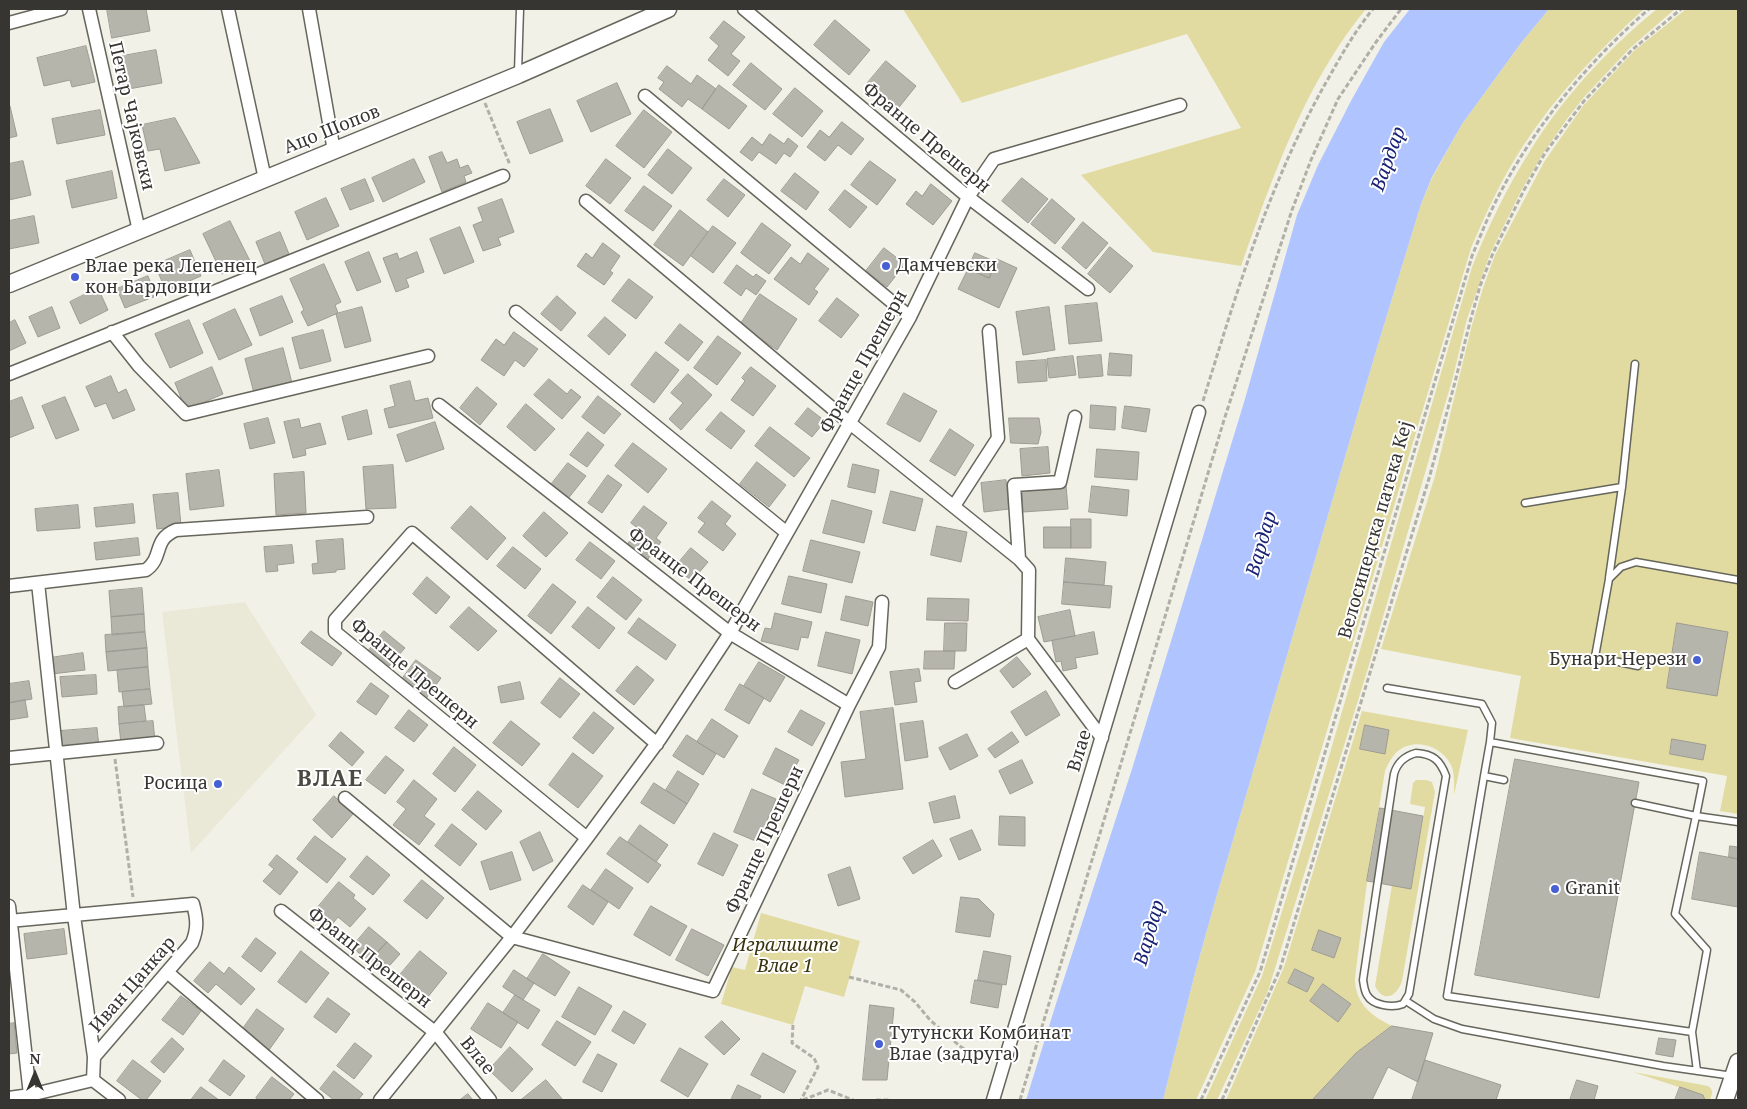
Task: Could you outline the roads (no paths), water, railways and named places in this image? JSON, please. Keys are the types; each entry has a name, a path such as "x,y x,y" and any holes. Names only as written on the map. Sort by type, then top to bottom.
{"street":[{"path":"9,23 60,9"},
{"name":"Петар Чајковски","path":"89,9 139,231"},
{"path":"228,9 265,179"},
{"path":"309,9 334,151"},
{"name":"Ацо Шопов","path":"9,284 518,75 668,9"},
{"name":"Франце Прешерн","path":"744,9 968,196 1088,289"},
{"path":"645,96 910,317"},
{"name":"Францe Прешерн","path":"380,1100 512,937 587,838 657,744 730,633 851,424 910,317 968,196 994,159 1180,105"},
{"path":"9,374 503,176"},
{"path":"586,201 851,424 1019,559 1029,570 1028,640 1102,738"},
{"path":"516,312 787,533"},
{"path":"954,506 998,438 989,331"},
{"path":"112,332 139,366 186,414 428,356"},
{"name":"Франце Прешерн","path":"440,405 730,633 849,706"},
{"name":"Влае","path":"994,1100 1199,412"},
{"path":"1019,559 1014,485 1060,482 1075,417"},
{"path":"9,586 146,570 154,564 161,540 166,534 176,530 367,517"},
{"name":"Францe Прешерн","path":"587,838 335,632 335,620 412,533 657,744"},
{"name":"Иван Цанкар","path":"38,583 74,916 94,1057 93,1080"},
{"path":"849,706 879,647 882,602"},
{"path":"955,682 1028,640"},
{"name":"Францe Прешерн","path":"345,798 512,937 713,991 849,706"},
{"path":"9,758 157,743"},
{"name":"Иван Цанкар","path":"10,921 193,904 197,931 192,943 94,1057"},
{"path":"9,906 30,1095"},
{"name":"Франц Прешерн","path":"281,911 436,1033"},
{"path":"167,972 317,1100"},
{"name":"Влае","path":"436,1033 490,1100"},
{"path":"1725,1100 1737,1072"},
{"path":"9,1098 93,1080 119,1100"}],"lane":[{"path":"518,75 520,9"},
{"path":"1635,364 1622,487 1609,579 1595,657 1638,666"},
{"path":"1525,503 1622,487"},
{"path":"1609,579 1621,567 1636,562 1738,580"},
{"path":"1388,688 1482,704 1492,723 1447,996 1692,1032"},
{"path":"1490,742 1703,781 1675,914 1707,950 1692,1032 1697,1071"},
{"path":"1416,753 1423,753 1437,759 1446,776 1409,994 1406,1001 1397,1007 1372,1001 1367,996 1363,980 1394,774 1396,768 1405,758 1416,753"},
{"path":"1484,776 1504,780"},
{"path":"1635,803 1696,816 1738,822"},
{"path":"1406,1001 1434,1019 1462,1029 1697,1071 1737,1072"}],"water":[{"name":"Вардар","path":"1410,9 1549,9 1521,43 1462,124 1432,177 1421,204 1376,351 1214,905 1163,1100 1026,1100 1132,769 1245,399 1297,215 1318,165 1352,99 1384,42"}],"place":[{"name":"Дамчевски","path":"886,266"},
{"name":"Влае река Лепенец кон Бардовци","path":"75,277"},
{"name":"Бунари Нерези","path":"1697,660"},
{"name":"Росица","path":"218,784"},
{"name":"Granit","path":"1555,889"},
{"name":"Тутунски Комбинат Влае (задруга)","path":"879,1044"}],"district":[{"name":"ВЛАЕ","path":"330,780"}],"park label":[{"name":"Игралиште Влае 1","path":"785,956"}]}
